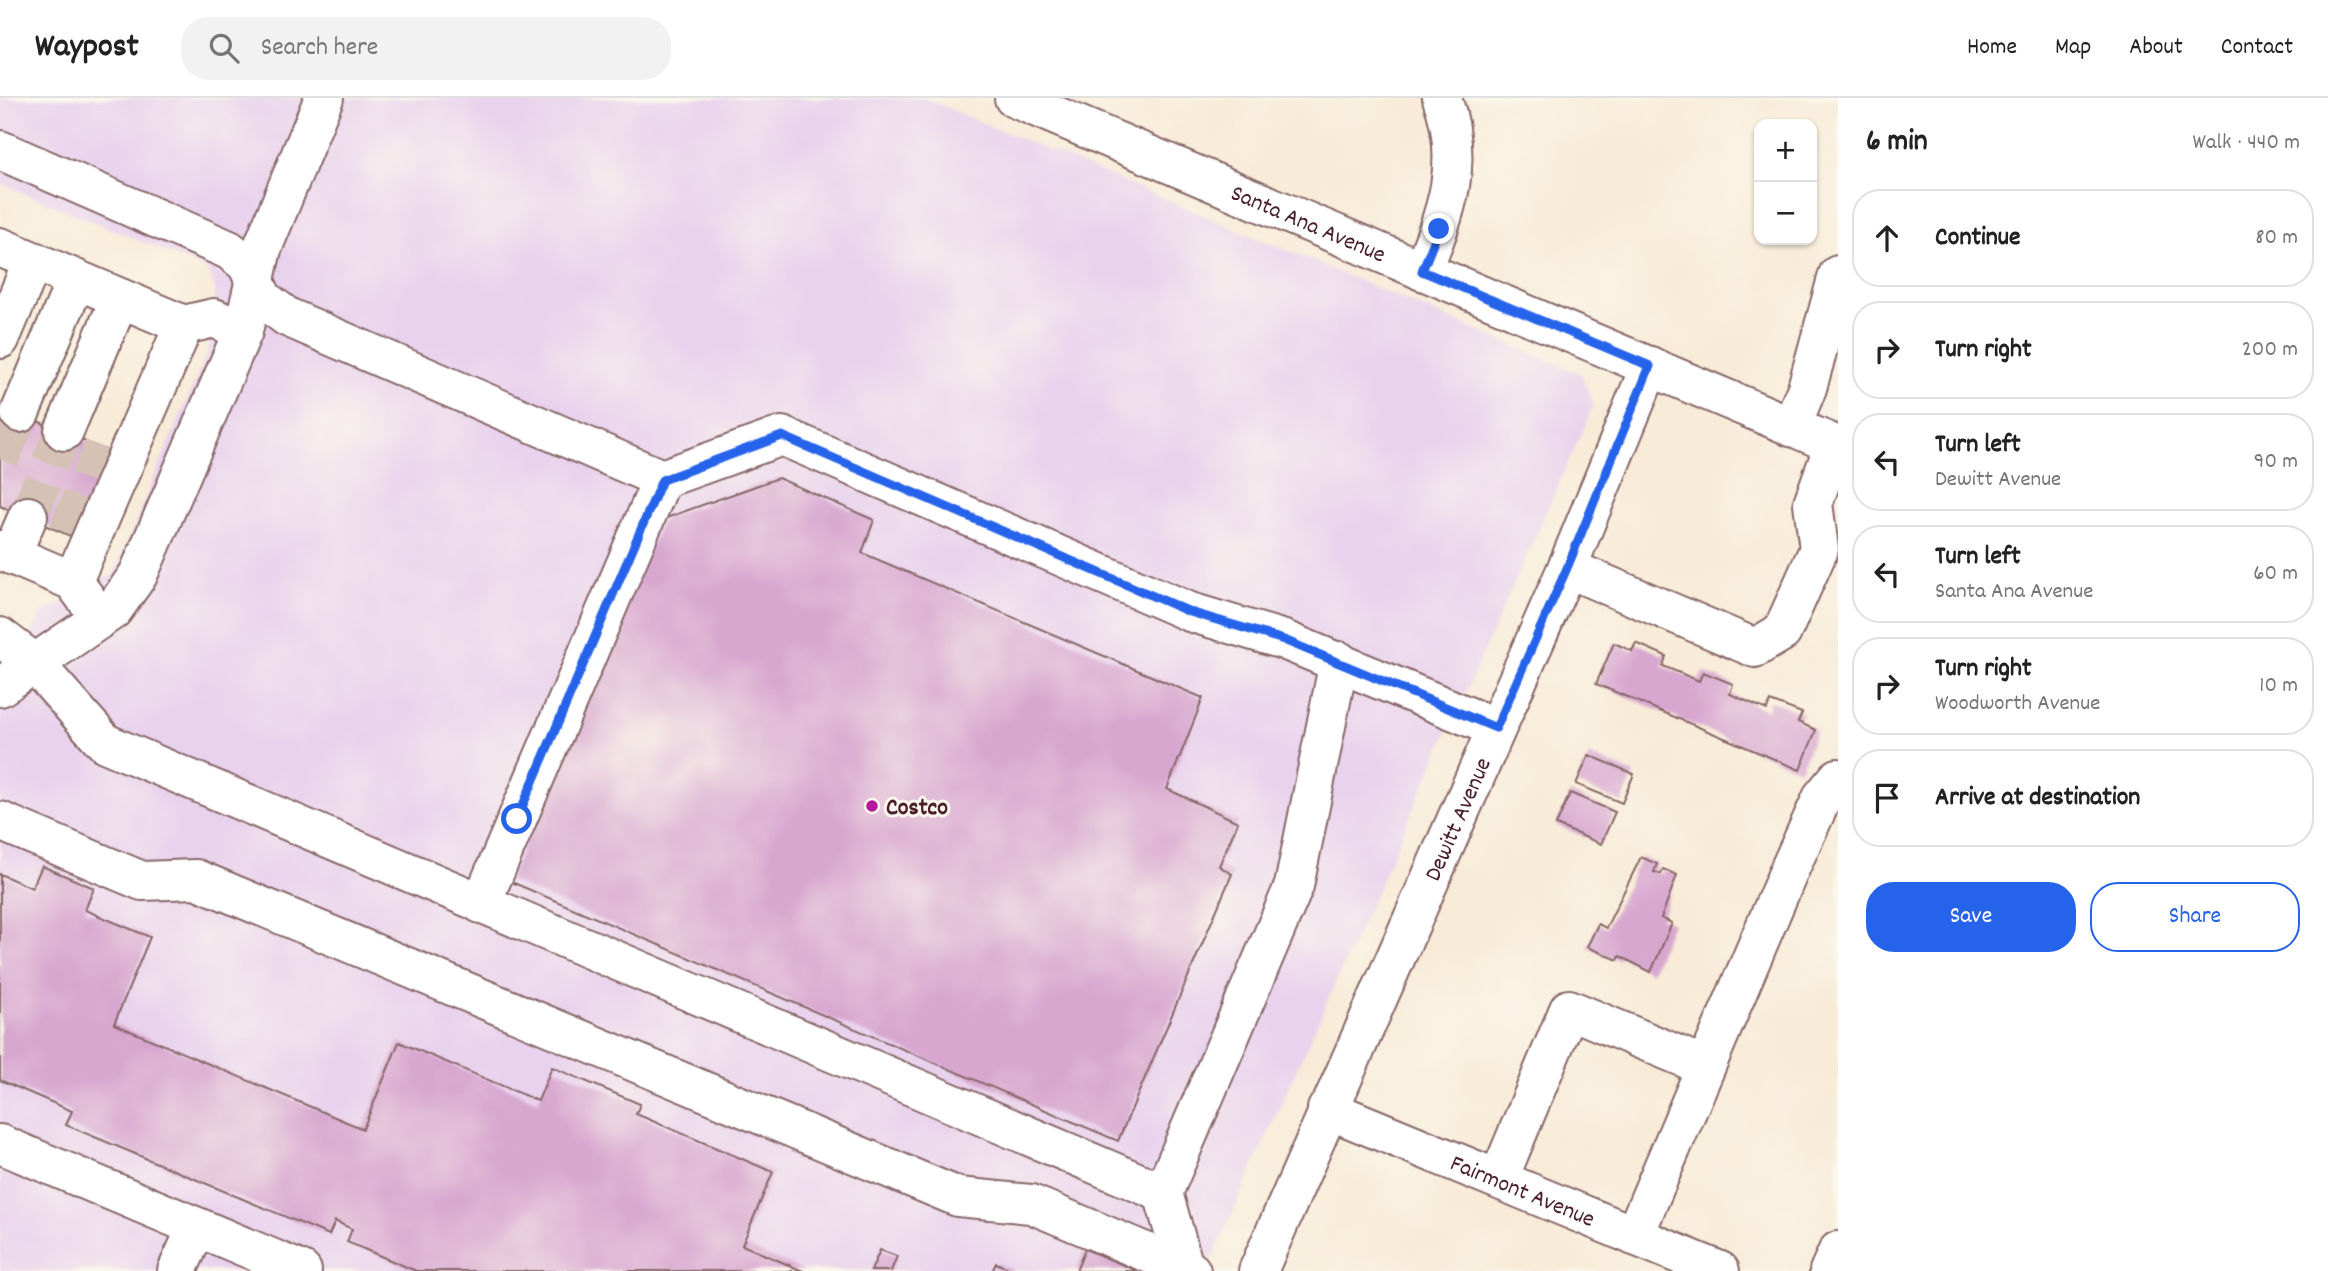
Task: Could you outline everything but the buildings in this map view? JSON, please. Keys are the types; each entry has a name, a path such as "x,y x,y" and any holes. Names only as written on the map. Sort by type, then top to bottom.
{"street":[{"path":"0,687 33,662 100,620 127,594 138,575 243,331 262,249 324,98"},
{"name":"Santa Ana Avenue","path":"1014,98 1836,445"},
{"path":"1422,271 1451,189 1454,149 1442,98"},
{"path":"0,150 229,250 247,264 263,299 287,317 662,480 782,436 1190,612 1284,640 1496,728"},
{"path":"0,339 16,254 172,321 214,318 243,331"},
{"path":"1791,427 1807,388 1838,275"},
{"path":"20,413 76,280"},
{"path":"64,431 120,298"},
{"path":"103,449 172,321"},
{"path":"61,576 172,321"},
{"name":"Dewitt Avenue","path":"1258,1271 1567,568 1650,366"},
{"path":"1567,568 1755,648 1782,632 1819,549 1813,503 1836,445"},
{"path":"481,904 662,480"},
{"path":"28,516 6,552 61,576 100,620"},
{"path":"61,576 67,533"},
{"path":"0,637 33,662 106,743 1163,1193"},
{"path":"1187,1269 1163,1193 1294,886 1339,661"},
{"path":"1634,1236 1704,1066 1813,819 1824,796 1838,778"},
{"path":"0,821 142,881 196,879 958,1197 1031,1204 1187,1269"},
{"path":"1499,1178 1569,1009 1704,1066"},
{"name":"Fairmont Avenue","path":"1327,1109 1720,1271"},
{"path":"0,1144 302,1271"},
{"path":"177,1271 197,1227"},
{"path":"1829,1271 1838,1251"}],"shaded area":[{"path":"0,98 924,98 1581,374 1594,405 1207,1270 0,1271 0,687 43,613 114,573 209,348 215,289 207,269 0,183"}],"tunnel":[{"path":"0,459 20,413"},
{"path":"28,516 64,431"},
{"path":"67,533 103,448"}],"place":[{"name":"Costco","path":"872,806"}],"route":[{"path":"517,819 662,480 782,436 1190,612 1284,640 1496,728 1567,568 1650,366 1422,271 1439,229"}]}
